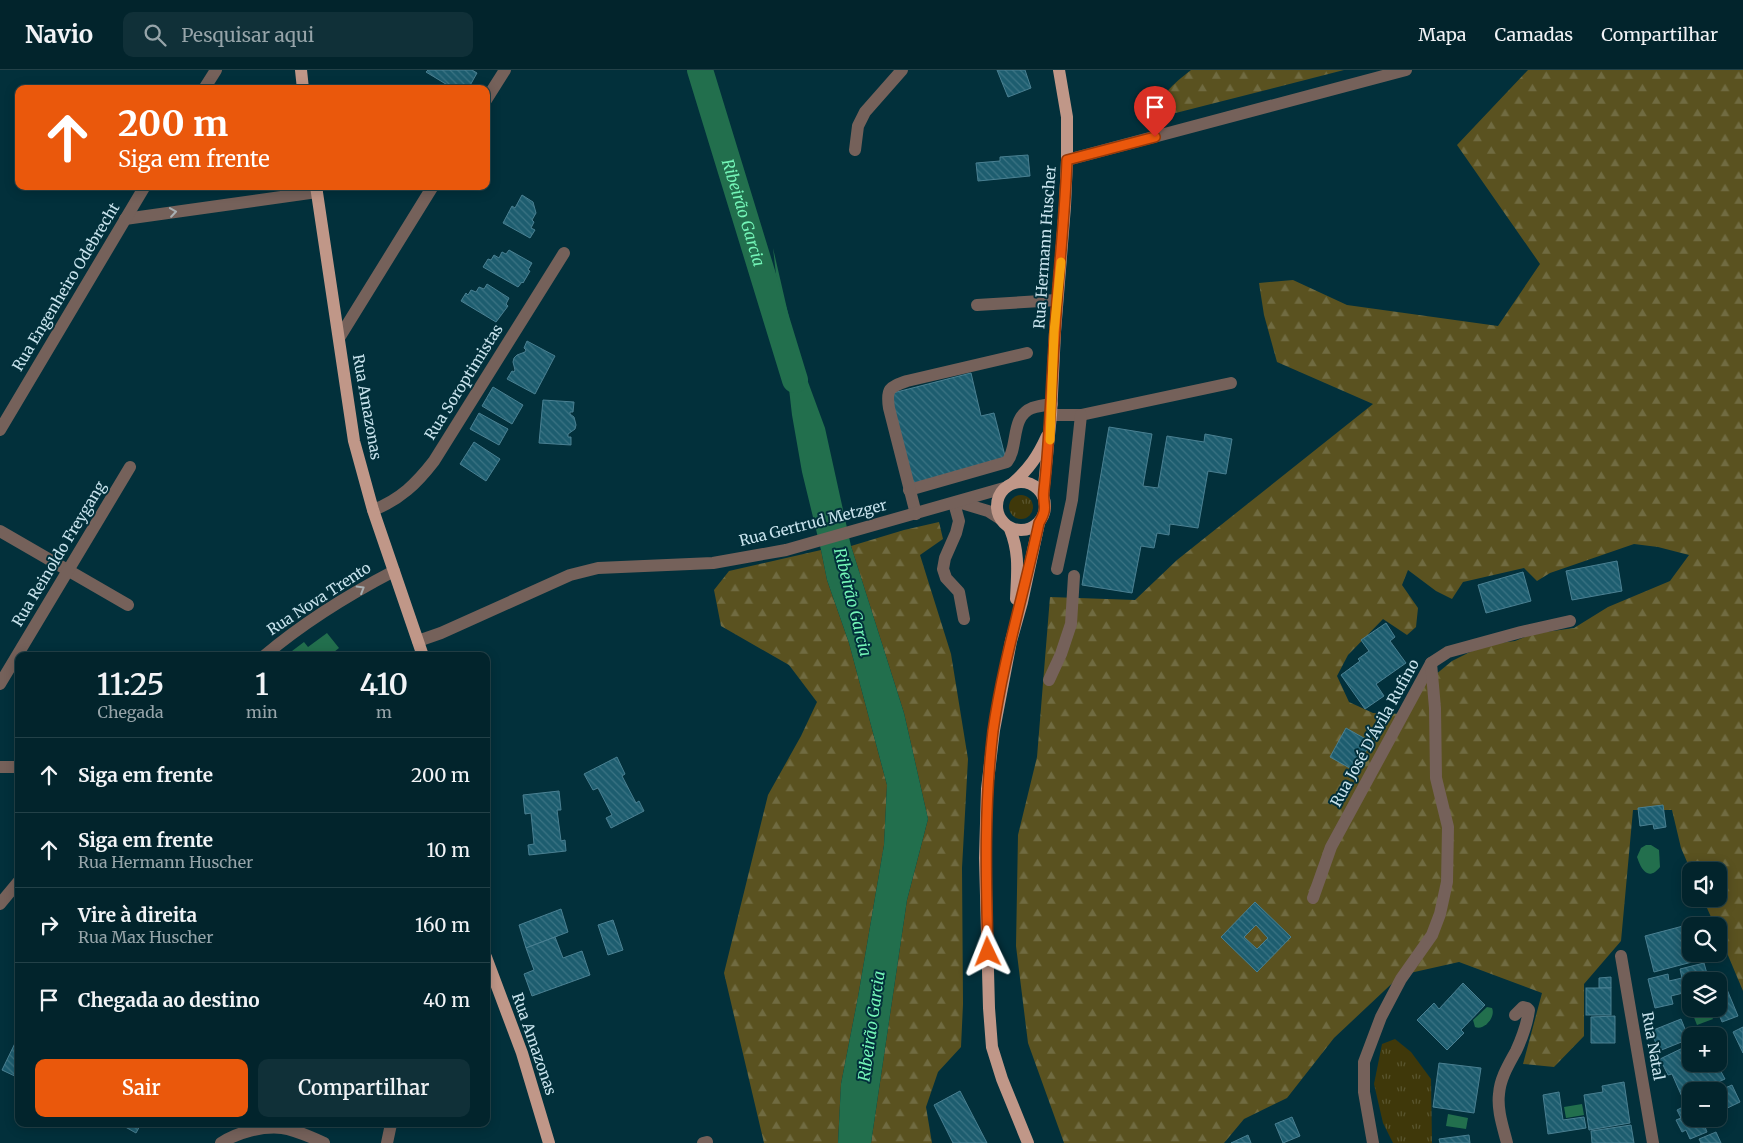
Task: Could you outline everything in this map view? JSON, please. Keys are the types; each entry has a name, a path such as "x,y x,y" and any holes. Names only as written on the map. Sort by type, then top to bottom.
{"main road":[{"path":"301,70 303,85"},
{"name":"Rua Hermann Huscher","path":"1043,496 1051,415 1067,160 1067,118 1059,70"},
{"name":"Rua Amazonas","path":"317,190 354,441 373,510 422,652"},
{"name":"Rua Hermann Huscher","path":"1009,486 1028,470 1041,449 1051,415"},
{"path":"1011,641 1024,594 1039,523 1044,515 1045,506 1043,496 1034,485 1027,482 1009,486 998,497 996,507 999,518 1010,529 1016,546 1018,566 1011,641 994,730 987,789 985,858 989,1008 992,1047 1002,1079 1028,1143"},
{"path":"1010,529 1026,531 1039,523"},
{"name":"Rua Amazonas","path":"490,967 522,1052 549,1143"}],"street":[{"path":"207,85 216,70"},
{"path":"490,94 505,70"},
{"path":"855,150 858,126 865,112 902,70"},
{"path":"1067,160 1406,70"},
{"name":"Rua Engenheiro Odebrecht","path":"0,430 143,190"},
{"path":"125,219 311,190"},
{"path":"339,338 431,190"},
{"name":"Rua Soroptimistas","path":"373,510 387,505 400,496 417,482 434,461 564,253"},
{"path":"977,305 1057,300"},
{"path":"916,514 889,408 887,395 890,390 894,385 907,381 1027,353"},
{"path":"909,490 1007,462 1013,451 1020,419 1031,408 1051,415 1081,415 1231,382"},
{"path":"1057,569 1072,500 1081,415"},
{"name":"Rua Reinoldo Freygang","path":"19,652 130,467"},
{"name":"Rua Gertrud Metzger","path":"418,641 441,633 570,576 598,568 713,563 786,550 1009,486"},
{"path":"964,619 959,592 946,578 943,569 945,558 956,533 958,521 956,502 988,511 999,518"},
{"path":"0,531 128,605"},
{"name":"Rua Nova Trento","path":"269,652 287,636 362,588 394,571"},
{"path":"1049,680 1072,624 1074,576"},
{"name":"Rua José D'Ávila Rufino","path":"1313,898 1331,847 1431,663 1448,652 1570,621"},
{"name":"Rua Reinoldo Freygang","path":"0,684 15,659"},
{"path":"1373,1143 1364,1092 1364,1062 1381,1017 1401,979 1432,935 1440,914 1447,882 1448,828 1436,778 1435,708 1431,663"},
{"path":"0,767 15,767"},
{"path":"0,904 15,886"},
{"name":"Rua Natal","path":"1621,956 1653,1143"},
{"path":"1508,1143 1500,1119 1499,1094 1505,1071 1517,1049 1529,1010 1523,1007 1515,1015"},
{"path":"387,1143 390,1127"},
{"path":"221,1143 241,1133 282,1128 309,1136 324,1143"}],"green space":[{"path":"1191,70 1344,70 1152,119 1167,91"},
{"path":"1528,70 1743,70 1743,991 1727,953 1727,917 1711,917 1707,907 1727,907 1727,862 1687,862 1681,848 1672,810 1633,810 1621,941 1584,984 1584,1036 1554,1067 1523,1064 1542,993 1459,962 1401,975 1334,1038 1287,1098 1244,1119 1224,1143 1064,1143 1028,1043 1016,946 1018,835 1037,757 1050,597 1135,600 1177,560 1373,404 1277,362 1264,315 1259,283 1293,280 1347,305 1498,326 1540,264 1457,145","holes":["1634,544 1658,547 1689,555 1670,581 1608,607 1574,628 1532,634 1515,641 1484,645 1452,661 1418,689 1405,714 1373,713 1349,702 1337,676 1348,655 1383,619 1407,635 1416,627 1418,608 1402,585 1408,570 1436,591 1452,599 1463,582 1524,568 1537,581 1550,573"]},
{"path":"1021,495 1029,499 1033,507 1029,515 1021,519 1013,515 1009,507 1013,499"},
{"path":"939,522 943,539 920,555 951,654 968,759 962,868 963,1004 961,1047 938,1072 926,1107 932,1143 871,1143 907,900 928,819 904,713 851,546"},
{"path":"821,550 827,580 849,643 887,785 884,845 841,1084 838,1143 764,1143 724,973 768,795 801,736 817,702 789,665 721,626 714,590 729,571"},
{"path":"1395,1039 1411,1052 1431,1079 1432,1143 1393,1143 1383,1123 1374,1084 1382,1044"}],"water":[{"path":"773,248 797,352 825,428 851,546 904,713 928,819 907,900 871,1143 838,1143 841,1084 884,845 887,785 849,643 827,580 802,472 792,415"},
{"path":"327,633 339,648 334,652 292,651 304,642 308,647"},
{"path":"1651,845 1659,850 1660,867 1649,874 1643,869 1637,857 1641,848"},
{"path":"1487,1007 1492,1008 1491,1019 1482,1027 1475,1027 1473,1020"},
{"path":"1694,1017 1712,1017 1713,1019 1697,1025"},
{"path":"1582,1104 1584,1115 1566,1118 1564,1107"},
{"path":"1448,1114 1468,1118 1466,1129 1446,1126"}],"building":[{"path":"428,70 472,70 477,73 470,85 447,85 426,72"},
{"path":"997,70 1025,70 1031,88 1008,97"},
{"path":"1028,155 1030,176 978,181 976,163 1000,161 1000,157"},
{"path":"522,195 533,202 536,213 532,220 534,222 531,228 535,230 530,238 503,223 512,206 515,208"},
{"path":"509,250 532,263 523,283 518,287 483,267 488,259 491,260 494,255 499,258 502,252 506,254"},
{"path":"487,284 509,298 506,304 508,306 496,322 461,301 466,293 468,295 471,290 476,292 479,287 484,289"},
{"path":"527,341 555,356 535,394 507,379 512,371 514,372 515,370 514,358 525,352 524,348"},
{"path":"971,373 981,416 994,413 1006,460 912,484 889,394"},
{"path":"493,387 523,405 512,424 482,406"},
{"path":"543,400 574,402 573,412 570,412 570,414 574,417 576,425 575,429 568,434 568,437 571,437 571,445 539,443"},
{"path":"479,413 508,429 499,445 470,429"},
{"path":"1109,427 1152,434 1143,486 1158,488 1167,436 1204,442 1205,434 1232,439 1226,474 1208,471 1198,528 1170,524 1169,535 1157,533 1154,548 1141,546 1132,593 1082,585"},
{"path":"474,442 500,459 486,481 460,464"},
{"path":"1617,561 1622,591 1572,600 1566,571"},
{"path":"1523,572 1531,601 1486,613 1478,585"},
{"path":"1386,623 1395,637 1390,641 1406,663 1376,684 1384,696 1365,709 1341,675 1360,661 1358,659 1369,651 1361,640"},
{"path":"1346,728 1371,742 1355,771 1330,757"},
{"path":"617,757 625,774 622,776 636,803 639,801 644,811 611,828 606,818 612,815 598,788 593,790 584,774"},
{"path":"559,791 561,810 557,810 561,841 565,840 566,851 529,855 528,845 534,844 531,813 525,814 523,795"},
{"path":"1663,805 1666,827 1654,829 1653,824 1640,826 1638,808"},
{"path":"1255,902 1291,937 1257,972 1221,937","holes":["1256,925 1268,938 1257,949 1244,937"]},
{"path":"561,909 568,932 526,948 519,925"},
{"path":"613,920 623,950 608,955 598,925"},
{"path":"1682,926 1682,962 1692,962 1654,972 1645,936"},
{"path":"555,937 563,958 582,951 590,975 532,996 524,974 534,970 526,948"},
{"path":"1704,963 1706,972 1682,972 1682,978 1680,969"},
{"path":"1668,974 1669,981 1682,978 1682,993 1671,996 1673,1004 1655,1008 1648,979"},
{"path":"1611,977 1611,988 1599,988 1599,978"},
{"path":"1463,983 1485,1005 1461,1030 1464,1033 1447,1050 1417,1020 1434,1003 1439,1009"},
{"path":"1586,988 1611,988 1611,1015 1586,1015"},
{"path":"1727,989 1738,1016 1722,1022 1720,1017 1727,1017"},
{"path":"1615,1016 1615,1043 1591,1043 1591,1017"},
{"path":"1681,1019 1684,1027 1682,1027 1682,1042 1659,1051 1651,1031"},
{"path":"1743,1027 1743,1053 1733,1032"},
{"path":"15,1043 15,1076 2,1070"},
{"path":"1682,1048 1682,1072 1721,1072 1725,1079 1718,1082 1682,1082 1682,1097 1672,1074 1668,1075 1660,1059"},
{"path":"1439,1063 1481,1068 1474,1113 1433,1107"},
{"path":"1624,1082 1630,1123 1589,1130 1584,1095 1603,1092 1602,1086"},
{"path":"1732,1085 1740,1102 1727,1108 1727,1087"},
{"path":"960,1091 987,1143 953,1143 934,1105"},
{"path":"1559,1092 1563,1120 1584,1117 1586,1128 1548,1134 1543,1095"},
{"path":"1682,1108 1682,1127 1705,1127 1707,1132 1690,1139 1686,1130 1682,1132 1676,1120 1681,1118 1677,1110"},
{"path":"1292,1117 1300,1136 1283,1143 1275,1124"},
{"path":"1631,1125 1634,1143 1592,1143 1591,1131"},
{"path":"125,1127 139,1127 136,1133"},
{"path":"1716,1132 1721,1143 1701,1143 1699,1139"},
{"path":"1248,1135 1251,1143 1231,1143"},
{"path":"1469,1135 1470,1143 1440,1143 1439,1139"}],"waterway":[{"name":"Ribeirão Garcia","path":"700,70 795,380"}],"slow traffic":[{"path":"1050,440 1054,332 1061,262"}],"route":[{"path":"988,952 985,858 987,789 1001,685 1039,523 1044,515 1043,496 1050,439 1054,332 1067,160 1155,137"}]}
